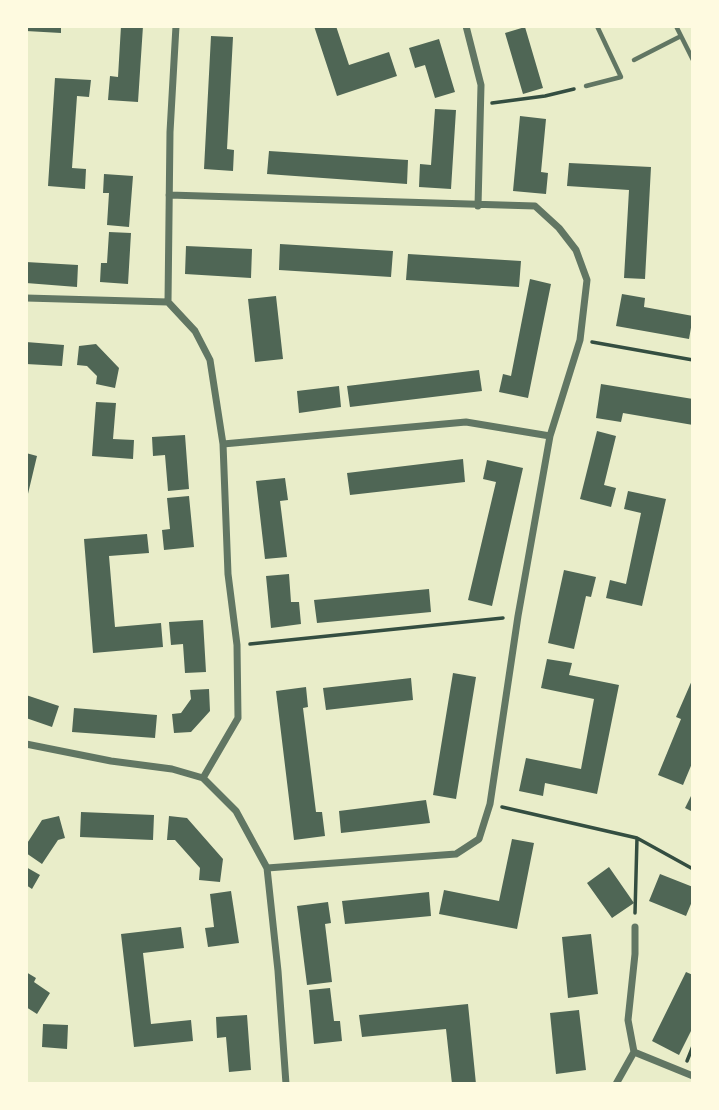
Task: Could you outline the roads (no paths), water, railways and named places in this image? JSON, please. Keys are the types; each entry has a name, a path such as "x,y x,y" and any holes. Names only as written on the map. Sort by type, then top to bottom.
{"street":[{"path":"176,26 170,132 168,302 195,331 210,360 223,444 228,574 237,645 238,718 203,778"},
{"path":"466,26 481,85 478,206"},
{"path":"169,195 535,206 559,228 576,250 587,281 580,340 550,436 518,616 490,804 479,839 456,854 267,868"},
{"path":"26,298 168,302"},
{"path":"223,444 466,422 550,436"},
{"path":"26,744 111,761 172,769 203,778 236,811 267,868 286,1084"},
{"path":"616,1084 634,1052 628,1020 635,927"},
{"path":"634,1052 693,1076"}],"lane":[{"path":"586,86 621,77 597,26"},
{"path":"676,26 693,60"},
{"path":"634,60 681,36"}]}
